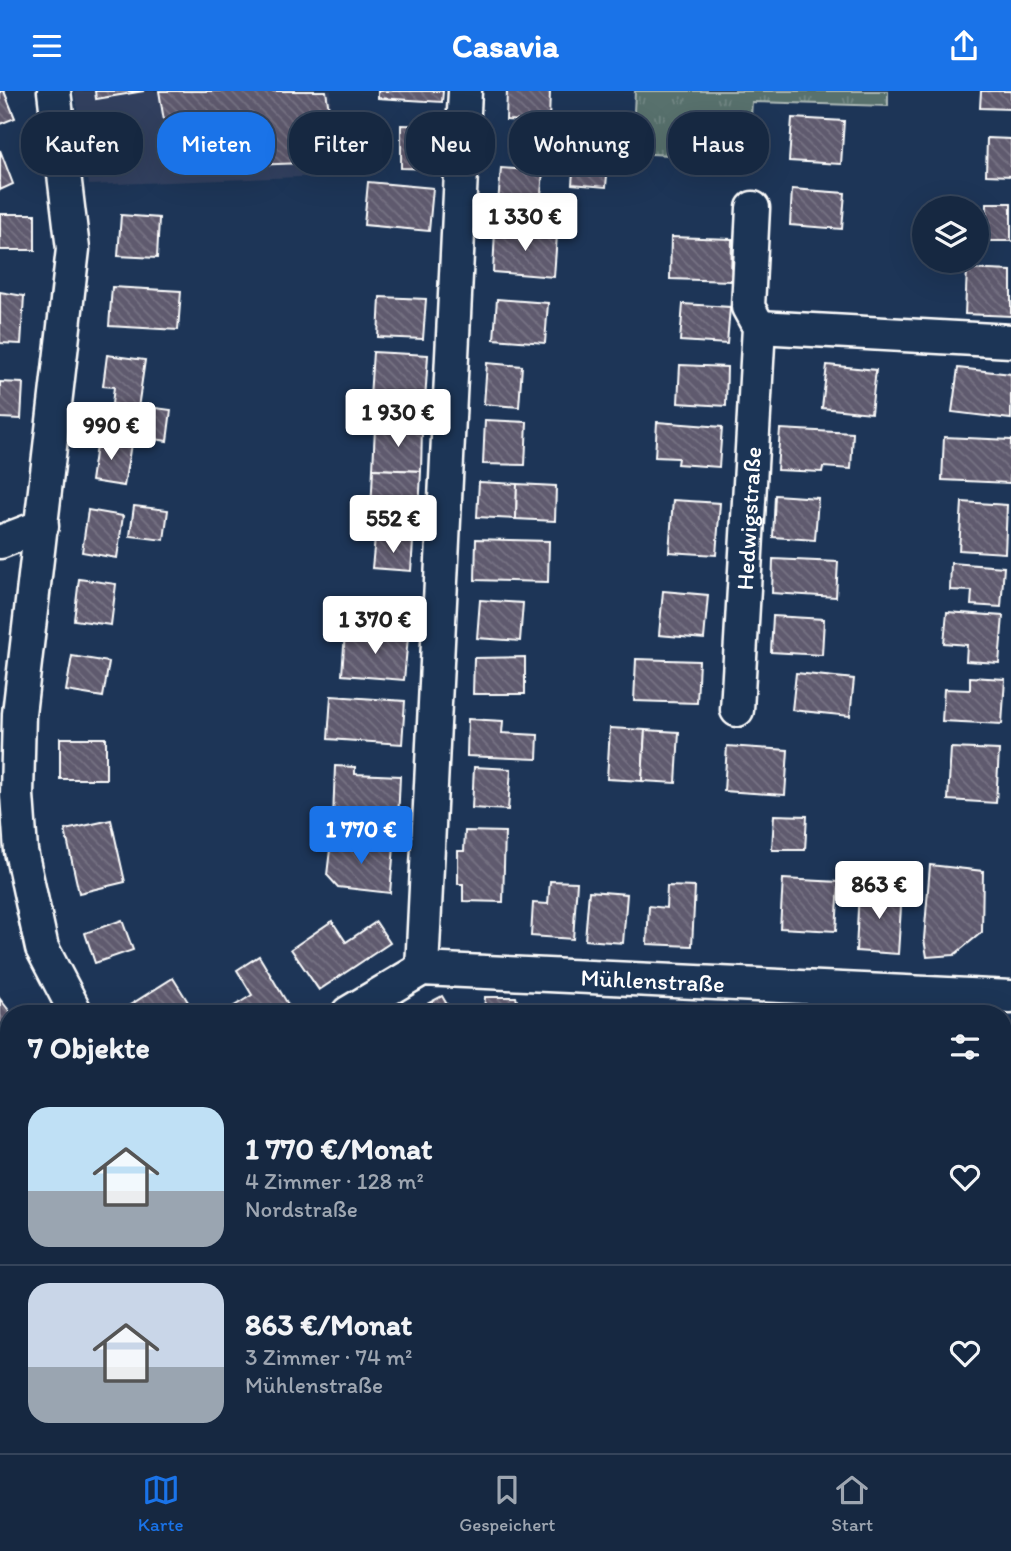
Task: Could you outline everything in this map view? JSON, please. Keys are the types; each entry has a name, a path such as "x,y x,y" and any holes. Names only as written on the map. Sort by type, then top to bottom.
{"street":[{"path":"54,91 73,249 19,714 17,795 21,851 42,948 72,1005"},
{"path":"361,1005 422,969 465,91"},
{"name":"Hedwigstraße","path":"737,710 759,327 748,307 753,208"},
{"path":"759,327 1011,341"},
{"path":"0,542 42,526"},
{"name":"Mühlenstraße","path":"422,969 1011,997"}],"shaded area":[{"path":"74,91 331,91 330,112 289,112 289,175 328,176 89,185 87,175 143,175 143,112 77,112"}],"green space":[{"path":"635,91 888,91 888,106 752,102 751,112 668,112 668,155 654,154 654,112 634,112"}],"building":[{"path":"0,91 4,91 15,118 0,124"},
{"path":"95,91 144,91 96,99"},
{"path":"159,91 326,91 329,110 289,112 289,164 275,164 275,112 163,112"},
{"path":"378,91 443,91 442,102 378,98"},
{"path":"507,91 550,91 549,112 509,112 509,120 506,120"},
{"path":"981,91 1011,91 1011,109 980,108"},
{"path":"792,118 844,121 841,164 789,161"},
{"path":"401,125 406,125 406,168 401,168"},
{"path":"987,138 1011,139 1011,176 986,175"},
{"path":"0,150 13,184 0,190"},
{"path":"501,168 509,169 509,175 543,175 539,219 497,216"},
{"path":"573,175 607,175 606,187 572,184"},
{"path":"368,182 433,188 429,231 364,225"},
{"path":"792,189 845,193 842,229 790,225"},
{"path":"989,203 1011,203 1011,241 989,241"},
{"path":"0,214 35,214 35,250 0,250"},
{"path":"121,215 159,218 157,258 118,256"},
{"path":"495,230 557,235 554,277 493,272"},
{"path":"671,237 732,239 731,281 670,279"},
{"path":"1011,271 1011,316 965,314 967,273"},
{"path":"112,287 181,291 178,330 109,326"},
{"path":"0,292 24,296 21,344 0,343"},
{"path":"380,297 426,299 423,339 378,337"},
{"path":"497,299 548,303 545,343 494,339"},
{"path":"683,304 730,307 727,344 680,341"},
{"path":"373,352 428,355 425,401 370,397"},
{"path":"107,355 145,360 138,408 112,404 114,387 103,386"},
{"path":"487,363 522,366 519,407 484,404"},
{"path":"680,365 727,367 726,406 678,403"},
{"path":"827,365 876,370 871,413 822,408"},
{"path":"958,368 1011,374 1011,419 952,412"},
{"path":"0,382 23,383 21,419 0,418"},
{"path":"141,406 171,410 167,441 137,436"},
{"path":"485,420 527,422 525,465 483,464"},
{"path":"657,422 722,427 719,467 677,464 678,458 655,457"},
{"path":"375,427 422,429 421,471 373,469"},
{"path":"780,429 853,433 851,469 823,467 822,472 777,470"},
{"path":"944,437 1011,440 1010,483 942,480"},
{"path":"97,439 131,444 124,486 91,481"},
{"path":"373,469 421,471 419,513 371,512"},
{"path":"479,482 517,484 516,519 477,517"},
{"path":"517,484 556,486 555,521 516,519"},
{"path":"775,495 818,498 815,540 773,537"},
{"path":"673,500 720,503 716,555 669,552"},
{"path":"962,502 1007,505 1005,553 959,550"},
{"path":"134,506 168,510 164,540 130,536"},
{"path":"88,510 123,516 117,558 82,552"},
{"path":"375,538 413,542 411,571 372,568"},
{"path":"476,539 549,541 548,582 475,580"},
{"path":"773,559 838,562 836,597 772,593"},
{"path":"951,563 1004,567 1001,607 971,605 972,591 950,590"},
{"path":"79,579 116,584 111,625 74,620"},
{"path":"663,591 708,595 704,639 659,635"},
{"path":"480,600 523,603 520,641 477,638"},
{"path":"947,612 1003,616 999,663 966,661 967,645 944,643"},
{"path":"773,616 824,619 822,655 771,652"},
{"path":"345,632 408,637 404,680 342,675"},
{"path":"72,656 109,662 103,697 66,691"},
{"path":"525,657 525,694 473,694 474,658"},
{"path":"636,659 699,661 697,703 634,701"},
{"path":"796,673 854,679 850,716 792,710"},
{"path":"970,677 1005,679 1002,724 942,721 944,689 970,690"},
{"path":"331,696 405,701 402,744 328,739"},
{"path":"468,719 503,721 502,733 538,735 537,759 467,756"},
{"path":"610,728 645,730 642,781 607,779"},
{"path":"645,730 679,732 676,783 642,781"},
{"path":"60,738 106,738 106,779 60,779"},
{"path":"727,746 788,750 785,795 724,791"},
{"path":"951,748 999,750 996,803 948,800"},
{"path":"335,766 355,767 355,774 400,776 398,822 333,819"},
{"path":"474,767 511,769 508,810 472,808"},
{"path":"774,815 807,816 805,850 772,850"},
{"path":"111,820 125,882 79,893 65,830"},
{"path":"465,831 505,832 503,902 463,901 463,884 458,884 458,851 464,851"},
{"path":"331,841 394,847 390,893 338,887 327,875"},
{"path":"930,865 983,871 982,932 954,955 927,957 924,939"},
{"path":"783,879 839,882 836,931 780,928"},
{"path":"550,881 577,882 573,939 531,936 533,903 548,904"},
{"path":"667,886 695,887 692,946 647,944 649,906 666,908"},
{"path":"859,888 902,891 898,954 856,951"},
{"path":"589,891 627,894 623,943 585,940"},
{"path":"122,920 133,950 95,963 85,933"},
{"path":"332,921 346,942 376,922 390,943 319,990 291,949"},
{"path":"259,956 288,1005 236,1005 252,995 237,970"},
{"path":"173,978 190,1005 130,1005"},
{"path":"442,996 447,1005 425,1005"},
{"path":"485,997 516,997 518,1005 484,1005"}]}
